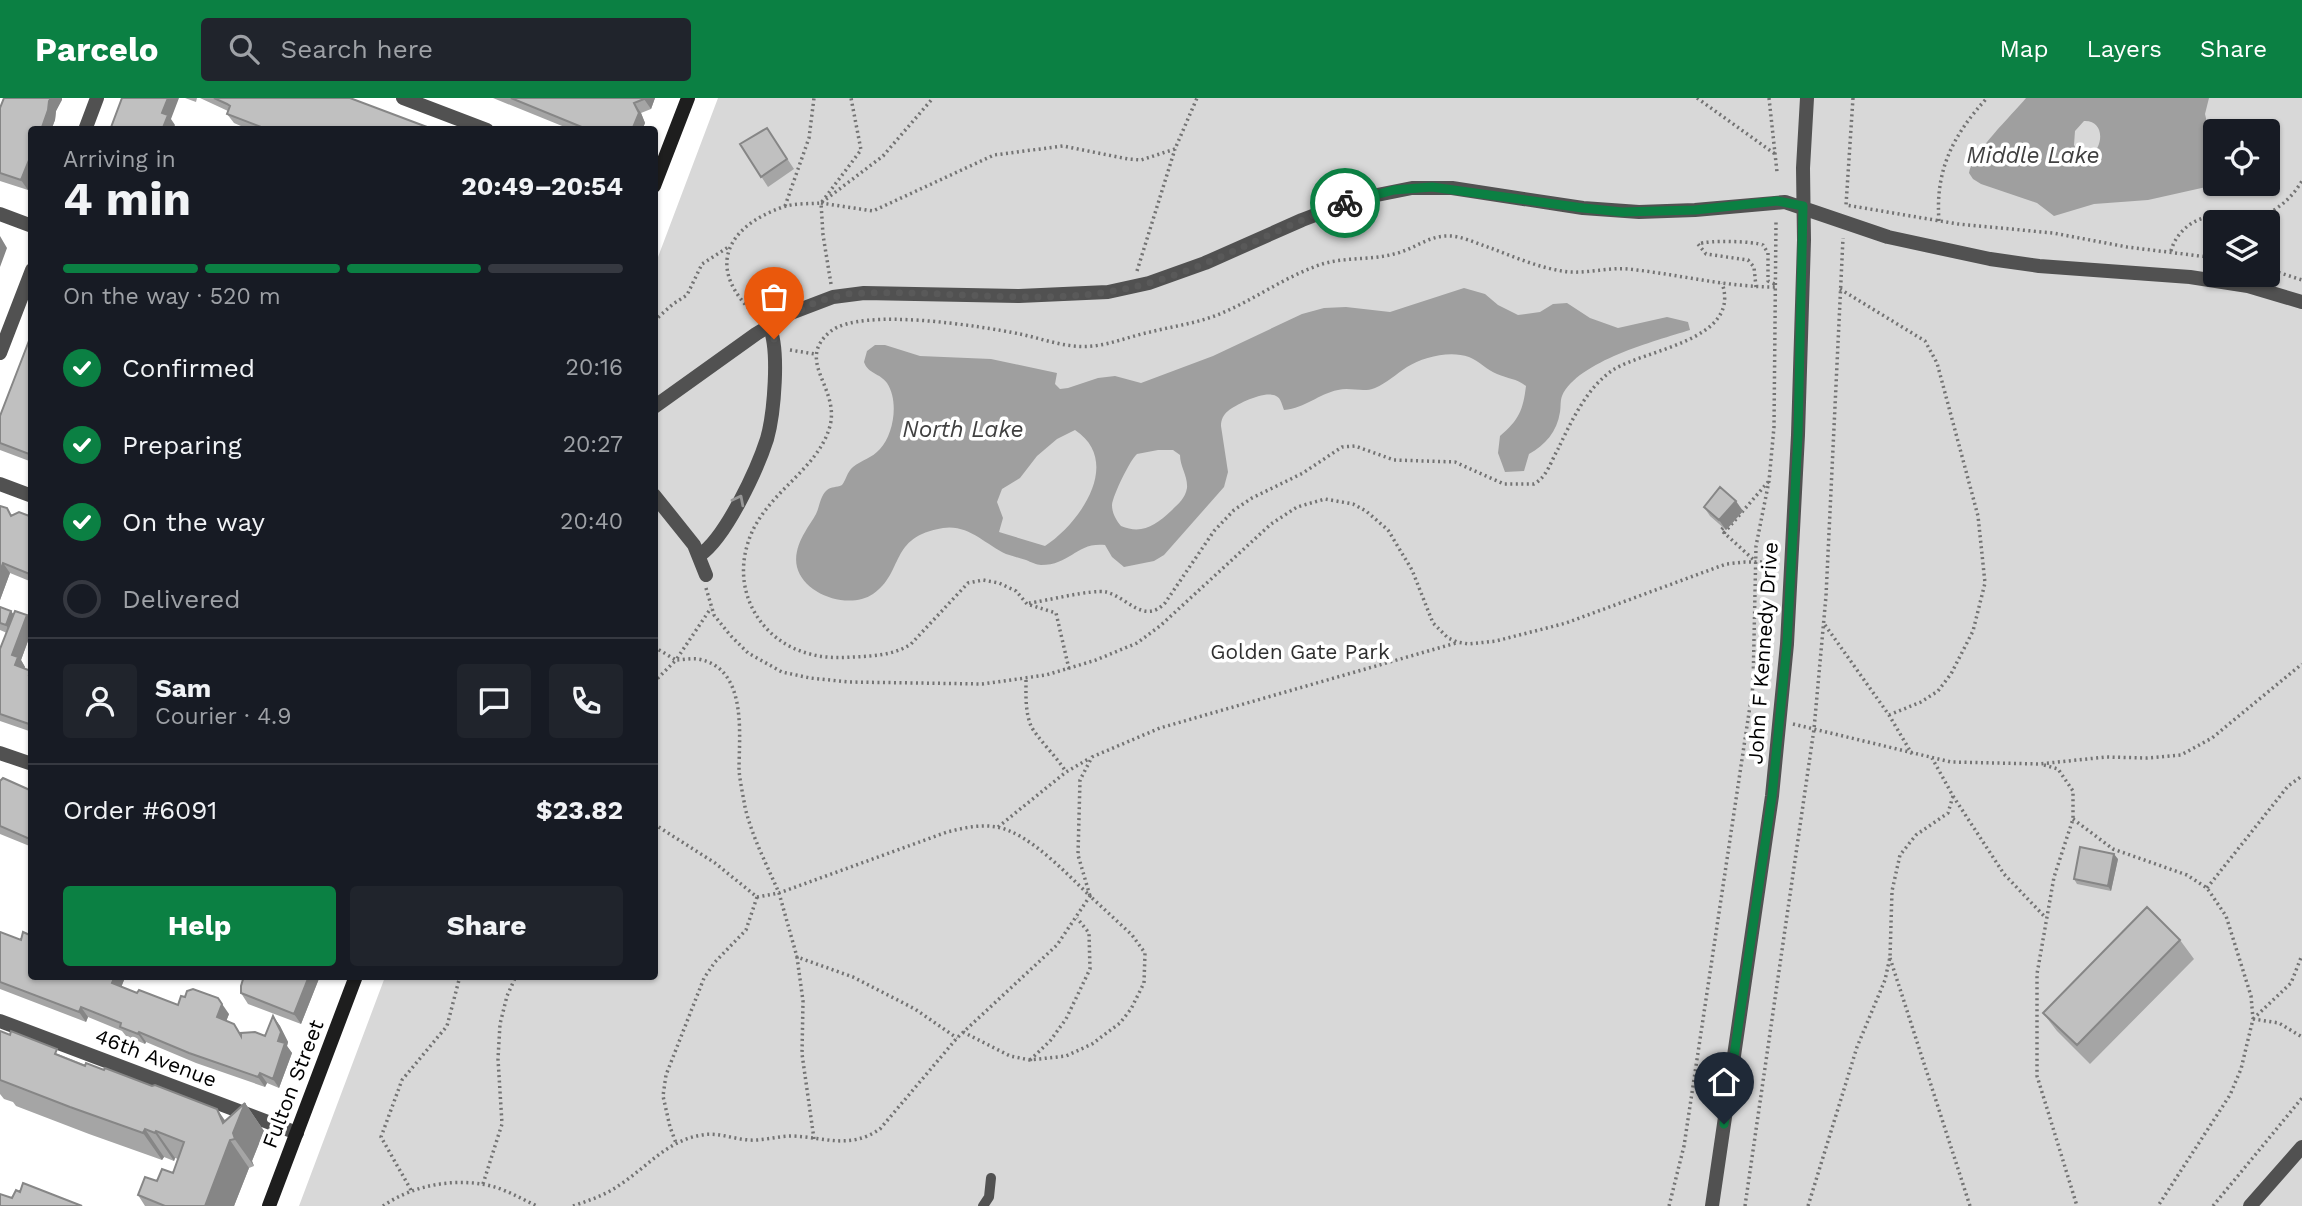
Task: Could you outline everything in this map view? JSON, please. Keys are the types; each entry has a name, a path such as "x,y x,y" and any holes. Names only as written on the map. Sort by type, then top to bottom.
{"main road":[{"path":"658,176 688,98"},
{"name":"Fulton Street","path":"269,1206 354,980"}],"street":[{"path":"86,126 97,98"},
{"path":"403,98 476,126"},
{"name":"John F Kennedy Drive","path":"1712,1206 1781,720 1798,435 1803,168 1807,98"},
{"path":"658,404 769,326 805,307 833,297 863,293 1054,296 1131,287 1205,263 1348,202 1412,188 1452,188 1622,212 1685,211 1777,201 1803,206 1888,237 1990,258 2039,266 2190,277 2248,286 2302,302"},
{"path":"0,214 28,224"},
{"path":"0,354 28,280"},
{"path":"700,555 720,536 763,449 772,409 775,348 769,326"},
{"path":"0,484 28,494"},
{"path":"658,500 688,535 700,555 706,575"},
{"path":"0,752 28,762"},
{"name":"46th Avenue","path":"0,1021 297,1133"},
{"path":"2250,1206 2302,1147"}],"lane":[{"path":"983,1206 989,1197 991,1178"}],"path":[{"path":"785,206 809,138 814,98"},
{"path":"833,297 821,204 861,150 851,98"},
{"path":"821,204 883,156 933,98"},
{"path":"1131,287 1175,149 1197,98"},
{"path":"1697,98 1775,154"},
{"path":"1769,98 1777,172"},
{"path":"1853,98 1846,205 1939,221 2053,233 2127,247 2203,256"},
{"path":"1939,221 1939,191 1951,148 1963,127 1987,98"},
{"path":"769,326 737,297 730,284 727,262 732,245 743,228 785,206 821,204 873,211 994,155 1063,146 1141,160 1175,149"},
{"path":"2171,252 2177,237 2196,222 2212,217 2237,221 2258,218 2284,204 2302,181"},
{"path":"1669,1206 1684,1146 1749,719 1754,670 1755,561 1769,481 1774,427 1776,222"},
{"path":"1069,669 1056,613 1027,604 1016,591 999,583 983,580 968,583 911,644 899,650 863,657 809,654 779,640 763,625 747,596 744,558 751,533 763,512 814,456 829,430 831,399 817,367 816,354 823,339 836,328 852,322 874,319 974,326 1071,346 1096,346 1222,313 1297,274 1328,262 1388,256 1447,235 1563,271 1618,268 1756,287 1775,286"},
{"path":"1745,1206 1814,729 1824,624 1843,238"},
{"path":"1756,287 1754,267 1748,260 1706,254 1698,244 1708,241 1754,241 1763,245 1768,253 1768,281 1775,286"},
{"path":"658,318 687,295 702,264 732,245"},
{"path":"2280,273 2302,280"},
{"path":"1027,604 1102,591 1117,596 1135,609 1156,611 1165,604 1214,531 1234,510 1303,473 1342,447 1360,447 1394,460 1455,463 1504,484 1534,484 1544,475 1580,408 1596,385 1611,371 1642,357 1682,345 1710,326 1725,307 1727,296 1722,283"},
{"path":"1840,289 1925,341 1937,363 1978,516 1985,583 1973,631 1951,674 1938,691 1921,702 1889,715"},
{"path":"775,348 816,354"},
{"path":"1770,468 1777,469"},
{"path":"1724,533 1769,481"},
{"path":"706,575 711,608 721,625 748,653 770,666 796,676 826,680 982,684 1026,680 1121,651 1148,636 1271,524 1297,507 1325,499 1353,504 1366,511 1388,530 1412,570 1433,623 1448,638 1469,644 1566,623 1714,568 1755,561 1791,562"},
{"path":"1739,508 1742,505 1745,508"},
{"path":"1723,527 1721,530 1755,561"},
{"path":"658,678 676,660 711,608"},
{"path":"1824,624 1889,715 1912,754"},
{"path":"998,827 1066,772 1092,757 1160,728 1457,642"},
{"path":"658,649 676,660 697,659 713,665 728,678 733,689 739,715 740,774 745,808 755,839 779,893 797,957 803,1001 802,1054 814,1139"},
{"path":"1781,720 1951,762 2039,764 2106,757 2147,758 2180,755 2212,738 2302,664"},
{"path":"1026,680 1027,711 1032,728 1056,755 1066,772"},
{"path":"573,1206 610,1191 650,1160 676,1143 691,1137 713,1133 750,1140 793,1136 846,1141 866,1138 880,1129 957,1038 1057,945 1090,896 1078,855 1080,780 1092,757"},
{"path":"1932,758 1953,796 2004,874 2045,918"},
{"path":"2039,764 2058,769 2073,791 2073,818 2054,877 2037,974 2037,1076 2077,1206"},
{"path":"2207,888 2288,786 2302,776"},
{"path":"1808,1206 1857,1046 1885,980 1890,957 1892,891 1900,855 1916,835 1948,813 1953,796"},
{"path":"2073,818 2113,849 2187,875 2207,888 2226,916 2251,996 2253,1019 2241,1069 2230,1095 2158,1206"},
{"path":"658,827 715,863 757,897 779,893 947,832 969,827 998,827 1024,839 1132,935 1145,953 1144,983 1131,1009 1120,1023 1092,1044 1066,1056 1030,1060 1010,1056 963,1032"},
{"path":"676,1143 663,1096 666,1075 704,978 715,961 746,930 757,897"},
{"path":"1030,1060 1050,1041 1066,1019 1090,969 1089,933 1077,918"},
{"path":"2253,1019 2291,983 2302,955"},
{"path":"797,957 874,987 915,1009 957,1038"},
{"path":"1890,957 1970,1206"},
{"path":"411,1190 381,1137 402,1080 447,1026 459,980"},
{"path":"483,1184 502,1124 498,1059 500,1024 514,980"},
{"path":"2253,1019 2279,1023 2302,1037"},
{"path":"2213,1206 2302,1098"},
{"path":"383,1206 411,1190 436,1185 483,1184 537,1206"}],"green space":[{"name":"Golden Gate Park","path":"718,98 2302,98 2302,1206 299,1206 384,980 658,980 658,257"}],"water":[{"name":"Middle Lake","path":"2026,98 2209,98 2206,119 2203,119 2203,188 2148,200 2094,204 2054,216 2037,203 1973,179 1969,173 1985,145","holes":["2084,121 2096,125 2100,141 2095,152 2090,156 2078,152 2074,145 2075,131"]},
{"name":"North Lake","path":"1464,288 1485,294 1498,305 1518,315 1540,312 1553,304 1567,303 1590,318 1618,328 1667,317 1688,322 1690,330 1638,346 1584,372 1562,396 1553,432 1529,454 1524,471 1505,472 1498,453 1500,436 1519,414 1526,386 1493,372 1469,357 1454,354 1437,356 1413,363 1375,388 1338,390 1299,407 1284,410 1278,397 1258,396 1228,411 1221,424 1228,472 1224,487 1164,555 1154,561 1124,567 1112,557 1105,545 1095,545 1060,561 1039,565 1006,554 968,532 943,528 913,539 899,556 883,585 863,599 840,600 829,597 808,585 801,577 796,562 798,549 823,495 829,489 842,485 853,467 880,449 892,426 894,408 891,390 864,362 867,351 875,345 885,345 920,356 991,359 1057,373 1055,384 1060,389 1115,376 1141,383 1213,356 1302,314 1324,308 1346,307 1390,312","holes":["1075,430 1089,443 1095,458 1096,475 1083,508 1071,523 1045,546 999,532 1003,518 997,502 1002,489 1020,478 1037,456 1057,439","1173,450 1180,455 1187,484 1185,495 1179,504 1148,527 1129,529 1121,526 1112,505 1122,478 1137,454"]}],"building":[{"path":"4,98 51,98 42,126 28,126 28,163 21,180 0,173 0,108"},
{"path":"122,98 168,98 162,113 168,115 164,126 112,126"},
{"path":"214,98 350,98 424,126 258,126 227,114 230,106"},
{"path":"511,98 644,98 634,103 639,113 634,126 579,126"},
{"path":"767,128 787,159 761,177 740,144"},
{"path":"28,343 28,454 0,443 0,416"},
{"path":"1720,487 1736,501 1719,520 1704,507"},
{"path":"0,506 7,508 11,516 19,512 28,515 28,573 3,563 0,572"},
{"path":"0,607 11,611 6,625 0,623"},
{"path":"15,611 27,615 12,655 18,657 15,665 28,670 28,724 0,714 0,649"},
{"path":"3,778 28,789 28,838 0,826 0,781"},
{"path":"2080,847 2114,854 2108,886 2074,879"},
{"path":"2147,907 2180,940 2077,1045 2043,1013"},
{"path":"0,932 21,940 23,932 28,934 28,980 113,980 112,983 137,993 139,990 178,1005 181,996 185,997 187,991 193,989 218,998 222,1004 217,1017 234,1024 241,1036 241,1033 255,1032 265,1036 273,1016 281,1032 278,1041 285,1043 273,1079 260,1073 258,1077 120,1027 121,1023 81,1007 79,1012 0,982"},
{"path":"243,980 307,980 294,1014 241,993"},
{"path":"0,1031 10,1035 11,1031 57,1049 55,1054 85,1066 86,1063 104,1070 105,1068 217,1109 223,1123 245,1103 233,1133 235,1139 230,1140 205,1206 165,1206 138,1195 145,1177 157,1181 162,1169 173,1173 184,1142 156,1131 155,1133 145,1129 143,1133 0,1080"},
{"path":"23,1183 82,1206 0,1206 0,1194 12,1198 16,1190 20,1192"}],"way so far":[{"path":"774,339 769,326 818,301 847,294 1054,296 1083,295 1131,287 1205,263 1345,203"}],"route":[{"path":"1345,203 1394,190 1432,187 1622,212 1695,210 1777,201 1803,206 1798,435 1787,644 1777,760 1724,1124"}]}
